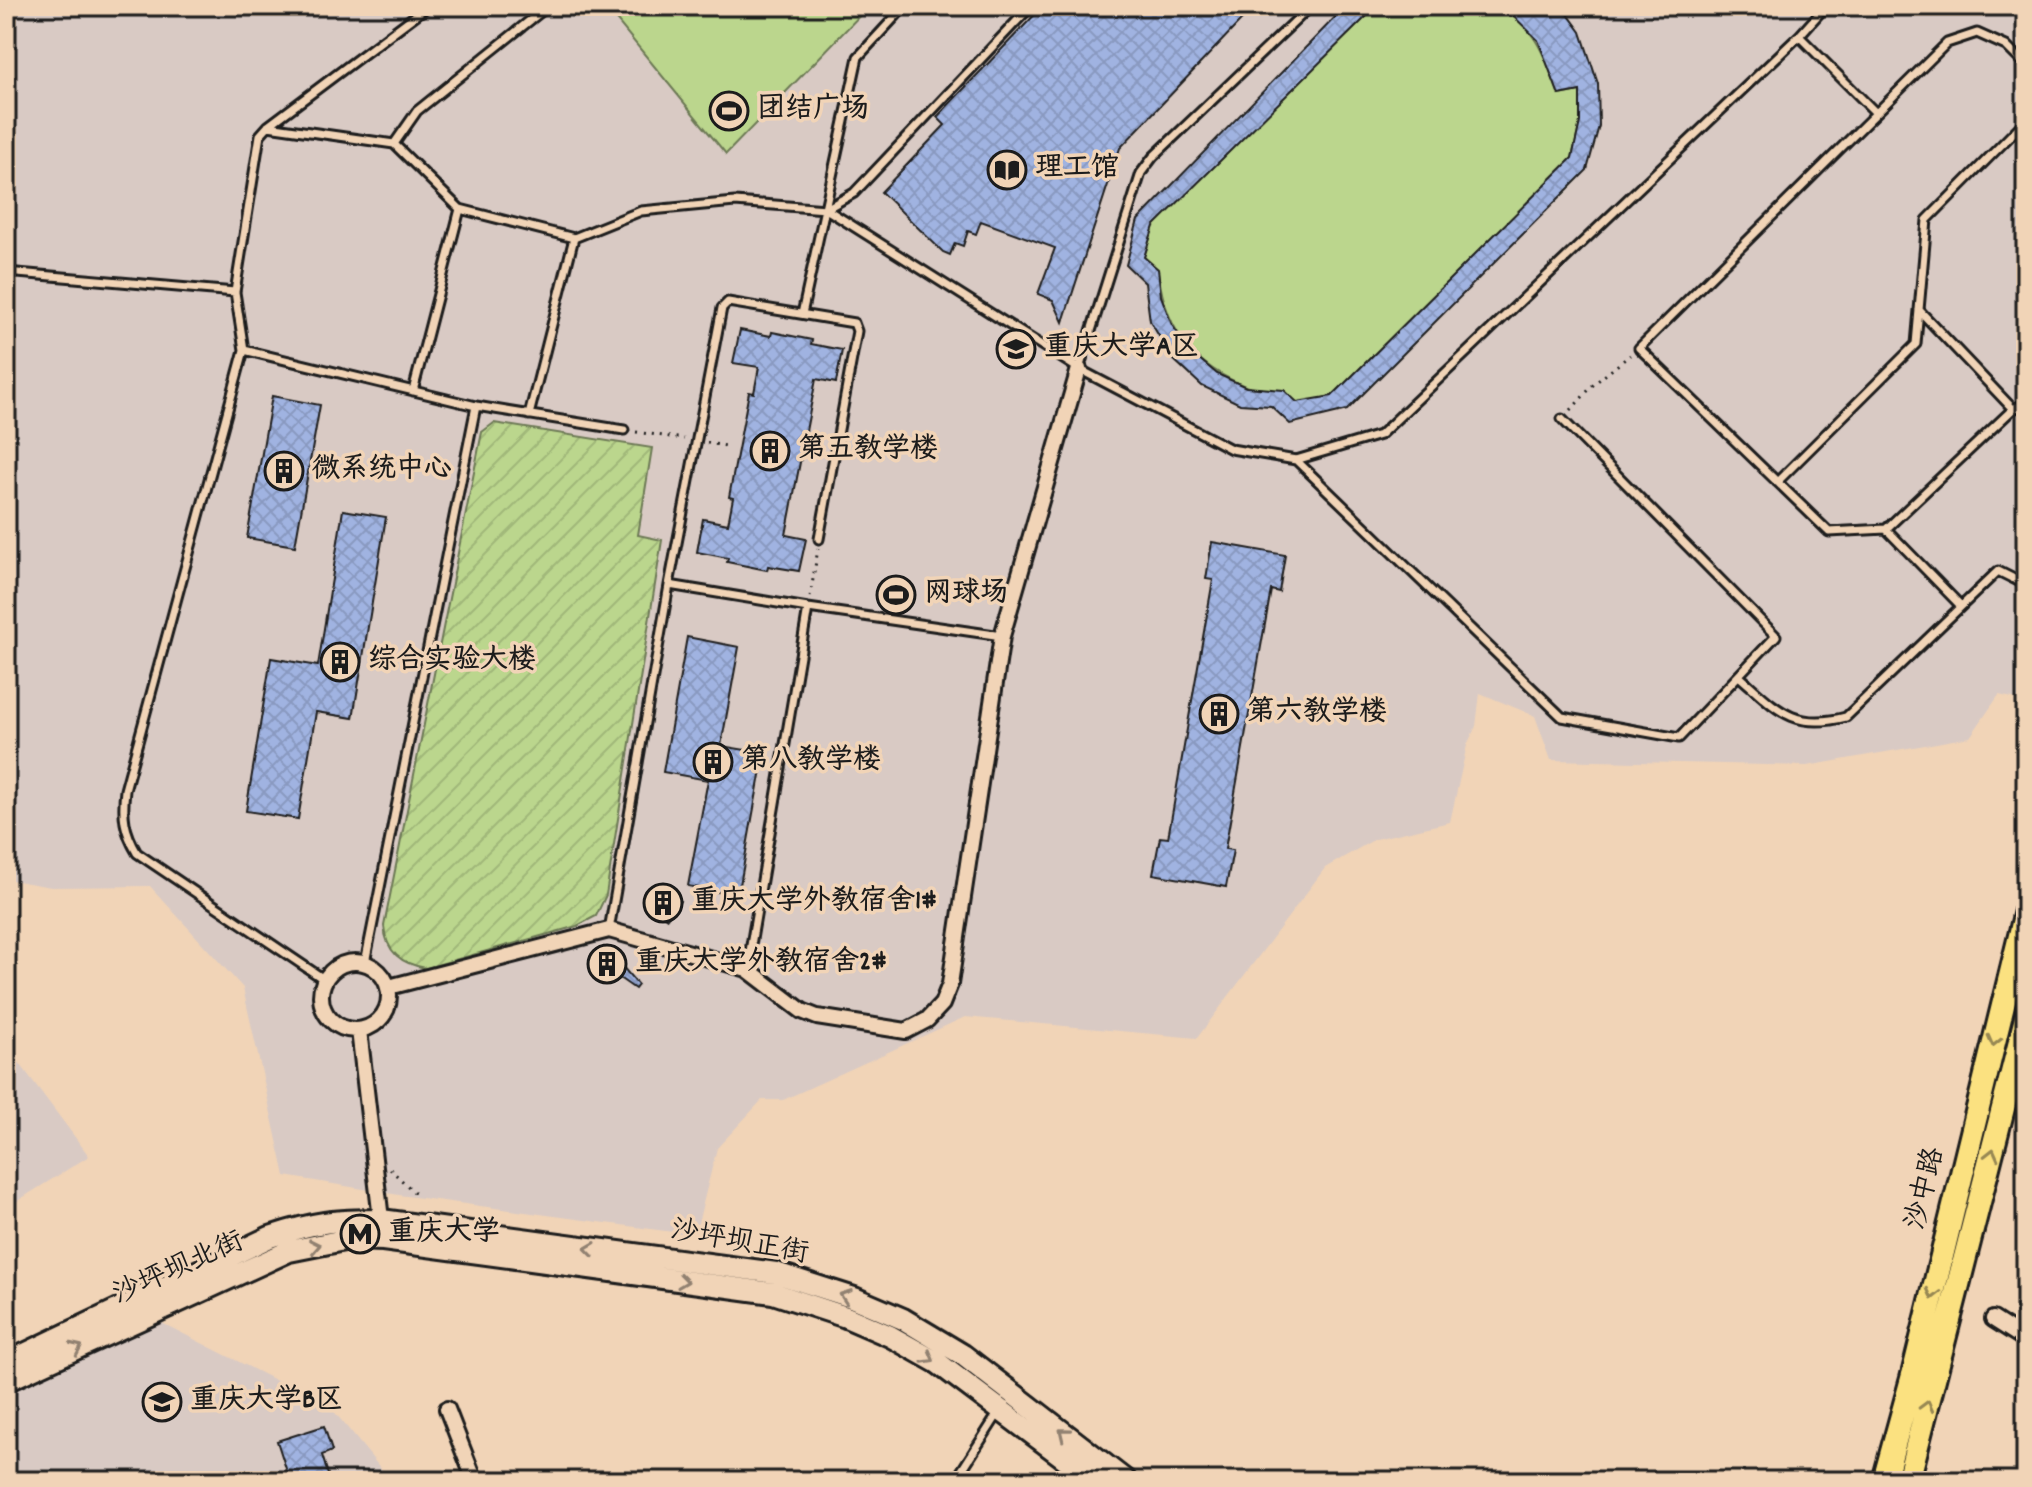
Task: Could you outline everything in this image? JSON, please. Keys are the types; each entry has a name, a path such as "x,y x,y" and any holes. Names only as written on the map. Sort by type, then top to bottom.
{"main road":[{"name":"沙中路","path":"1884,1481 1913,1375 2026,911"},
{"name":"沙中路","path":"1908,1481 2026,1018"},
{"name":"沙坪坝北街","path":"6,1363 270,1237 309,1224 343,1220 382,1230"},
{"name":"沙坪坝北街","path":"6,1381 289,1251 382,1230"},
{"name":"沙坪坝正街","path":"382,1230 773,1293 846,1317 890,1336 938,1363 1095,1481"},
{"name":"沙坪坝正街","path":"382,1230 776,1273 854,1298 903,1319 963,1355 1126,1481"}],"street":[{"path":"389,987 609,930 747,969 802,1011 817,1017 906,1031 927,1020 942,1004 950,984 1002,636 1079,369"},
{"path":"353,961 365,963 376,968 389,987 386,1011 369,1028 359,1030 339,1026 325,1011 321,1001 325,980 332,970 342,964 353,961"},
{"path":"359,1030 382,1230"},
{"path":"1993,1319 2026,1340"},
{"path":"447,1409 475,1481"}],"lane":[{"path":"325,980 137,853 125,833 122,810 244,350 235,292 260,135 428,6"},
{"path":"394,144 417,111 548,6"},
{"path":"802,314 858,57 905,6"},
{"path":"826,209 854,193 1031,6"},
{"path":"1079,369 1141,173 1153,157 1311,6"},
{"path":"268,126 394,144 460,209 574,238 641,211 735,202 826,209 1079,369 1231,449 1296,460 1380,435 1799,36 1826,6"},
{"path":"2026,66 2006,46 1977,33 1947,43 1639,348 1829,532 1886,529 2013,409 2026,403"},
{"path":"1799,36 1876,113"},
{"path":"1777,482 1916,344 1927,220 2026,120"},
{"path":"413,391 460,209"},
{"path":"529,415 574,238"},
{"path":"6,272 235,292"},
{"path":"609,930 696,441 722,308 728,302 854,323 857,331 819,539"},
{"path":"1919,310 2013,409"},
{"path":"244,350 476,406 624,430"},
{"path":"365,963 476,406"},
{"path":"1296,460 1562,717 1679,738 1776,636 1562,419"},
{"path":"1886,529 1961,606"},
{"path":"1739,676 1786,717 1824,723 1846,717 1998,571 2026,585"},
{"path":"669,585 1002,636"},
{"path":"747,969 808,608"},
{"path":"955,1481 1001,1409"}],"path":[{"path":"1562,419 1594,384 1639,348"},
{"path":"624,430 726,446"},
{"path":"808,608 819,539"},
{"path":"373,1153 416,1194"}],"shaded area":[{"name":"重庆大学A区","path":"6,6 2026,6 2026,701 1999,695 1970,737 1807,766 1551,760 1535,716 1480,693 1476,726 1467,745 1450,822 1375,839 1325,868 1197,1038 965,1017 783,1100 762,1100 717,1148 695,1235 399,1195 285,1176 243,988 150,886 51,887 6,879"},
{"path":"6,1045 89,1156 6,1208"},
{"name":"重庆大学B区","path":"162,1323 332,1409 391,1481 6,1481 6,1394"}],"green space":[{"name":"团结广场","path":"613,6 869,6 726,154 609,11"},
{"path":"1377,6 1493,6 1508,13 1529,31 1536,42 1559,95 1580,91 1580,122 1572,158 1332,396 1295,402 1242,385 1222,375 1190,350 1169,315 1158,270 1144,257 1154,226"},
{"path":"494,423 652,448 638,535 662,540 606,895 596,916 577,926 426,968 396,955 388,943 384,926 482,432"}],"building":[{"name":"理工馆","path":"1043,6 1255,6 1120,148 1063,322 1053,300 1038,294 1055,248 981,221 976,234 968,231 963,246 955,243 950,255 943,252 881,192 945,125 937,117"},
{"path":"1346,6 1377,6 1154,226 1144,257 1158,269 1161,296 1172,325 1191,352 1217,374 1246,387 1284,390 1297,402 1332,396 1572,158 1580,122 1580,91 1559,95 1538,40 1503,6 1562,6 1581,32 1598,84 1599,126 1587,170 1347,410 1290,424 1271,406 1240,404 1202,386 1172,358 1150,321 1145,283 1126,265 1138,220"},
{"name":"第五教学楼","path":"740,330 771,336 772,332 842,350 836,383 816,379 786,535 806,539 799,571 768,566 767,570 697,552 703,519 728,524 733,498 729,497 749,392 754,393 759,367 733,363"},
{"name":"微系统中心","path":"272,396 320,405 295,546 247,538"},
{"name":"综合实验大楼","path":"343,510 386,517 353,718 316,712 298,819 246,811 271,658 318,666"},
{"name":"第六教学楼","path":"1212,542 1285,555 1279,592 1271,590 1225,849 1233,850 1226,887 1153,874 1160,837 1168,838 1213,580 1206,579"},
{"name":"第八教学楼","path":"687,637 739,647 721,746 764,753 738,896 688,886 708,780 663,772"},
{"name":"重庆大学外教宿舍1#","path":"660,886 680,901 667,918 648,903"},
{"name":"重庆大学外教宿舍2#","path":"604,947 623,962 621,965 638,985 635,989 593,963"},
{"path":"324,1426 332,1451 322,1455 330,1481 290,1481 277,1441"}],"place":[{"name":"团结广场","path":"729,111"},
{"name":"理工馆","path":"1007,170"},
{"name":"重庆大学A区","path":"1016,349"},
{"name":"第五教学楼","path":"770,451"},
{"name":"微系统中心","path":"284,471"},
{"name":"网球场","path":"896,595"},
{"name":"综合实验大楼","path":"340,662"},
{"name":"第六教学楼","path":"1219,714"},
{"name":"第八教学楼","path":"713,762"},
{"name":"重庆大学外教宿舍1#","path":"663,903"},
{"name":"重庆大学外教宿舍2#","path":"607,964"},
{"name":"重庆大学","path":"360,1234"},
{"name":"重庆大学B区","path":"162,1402"}]}
